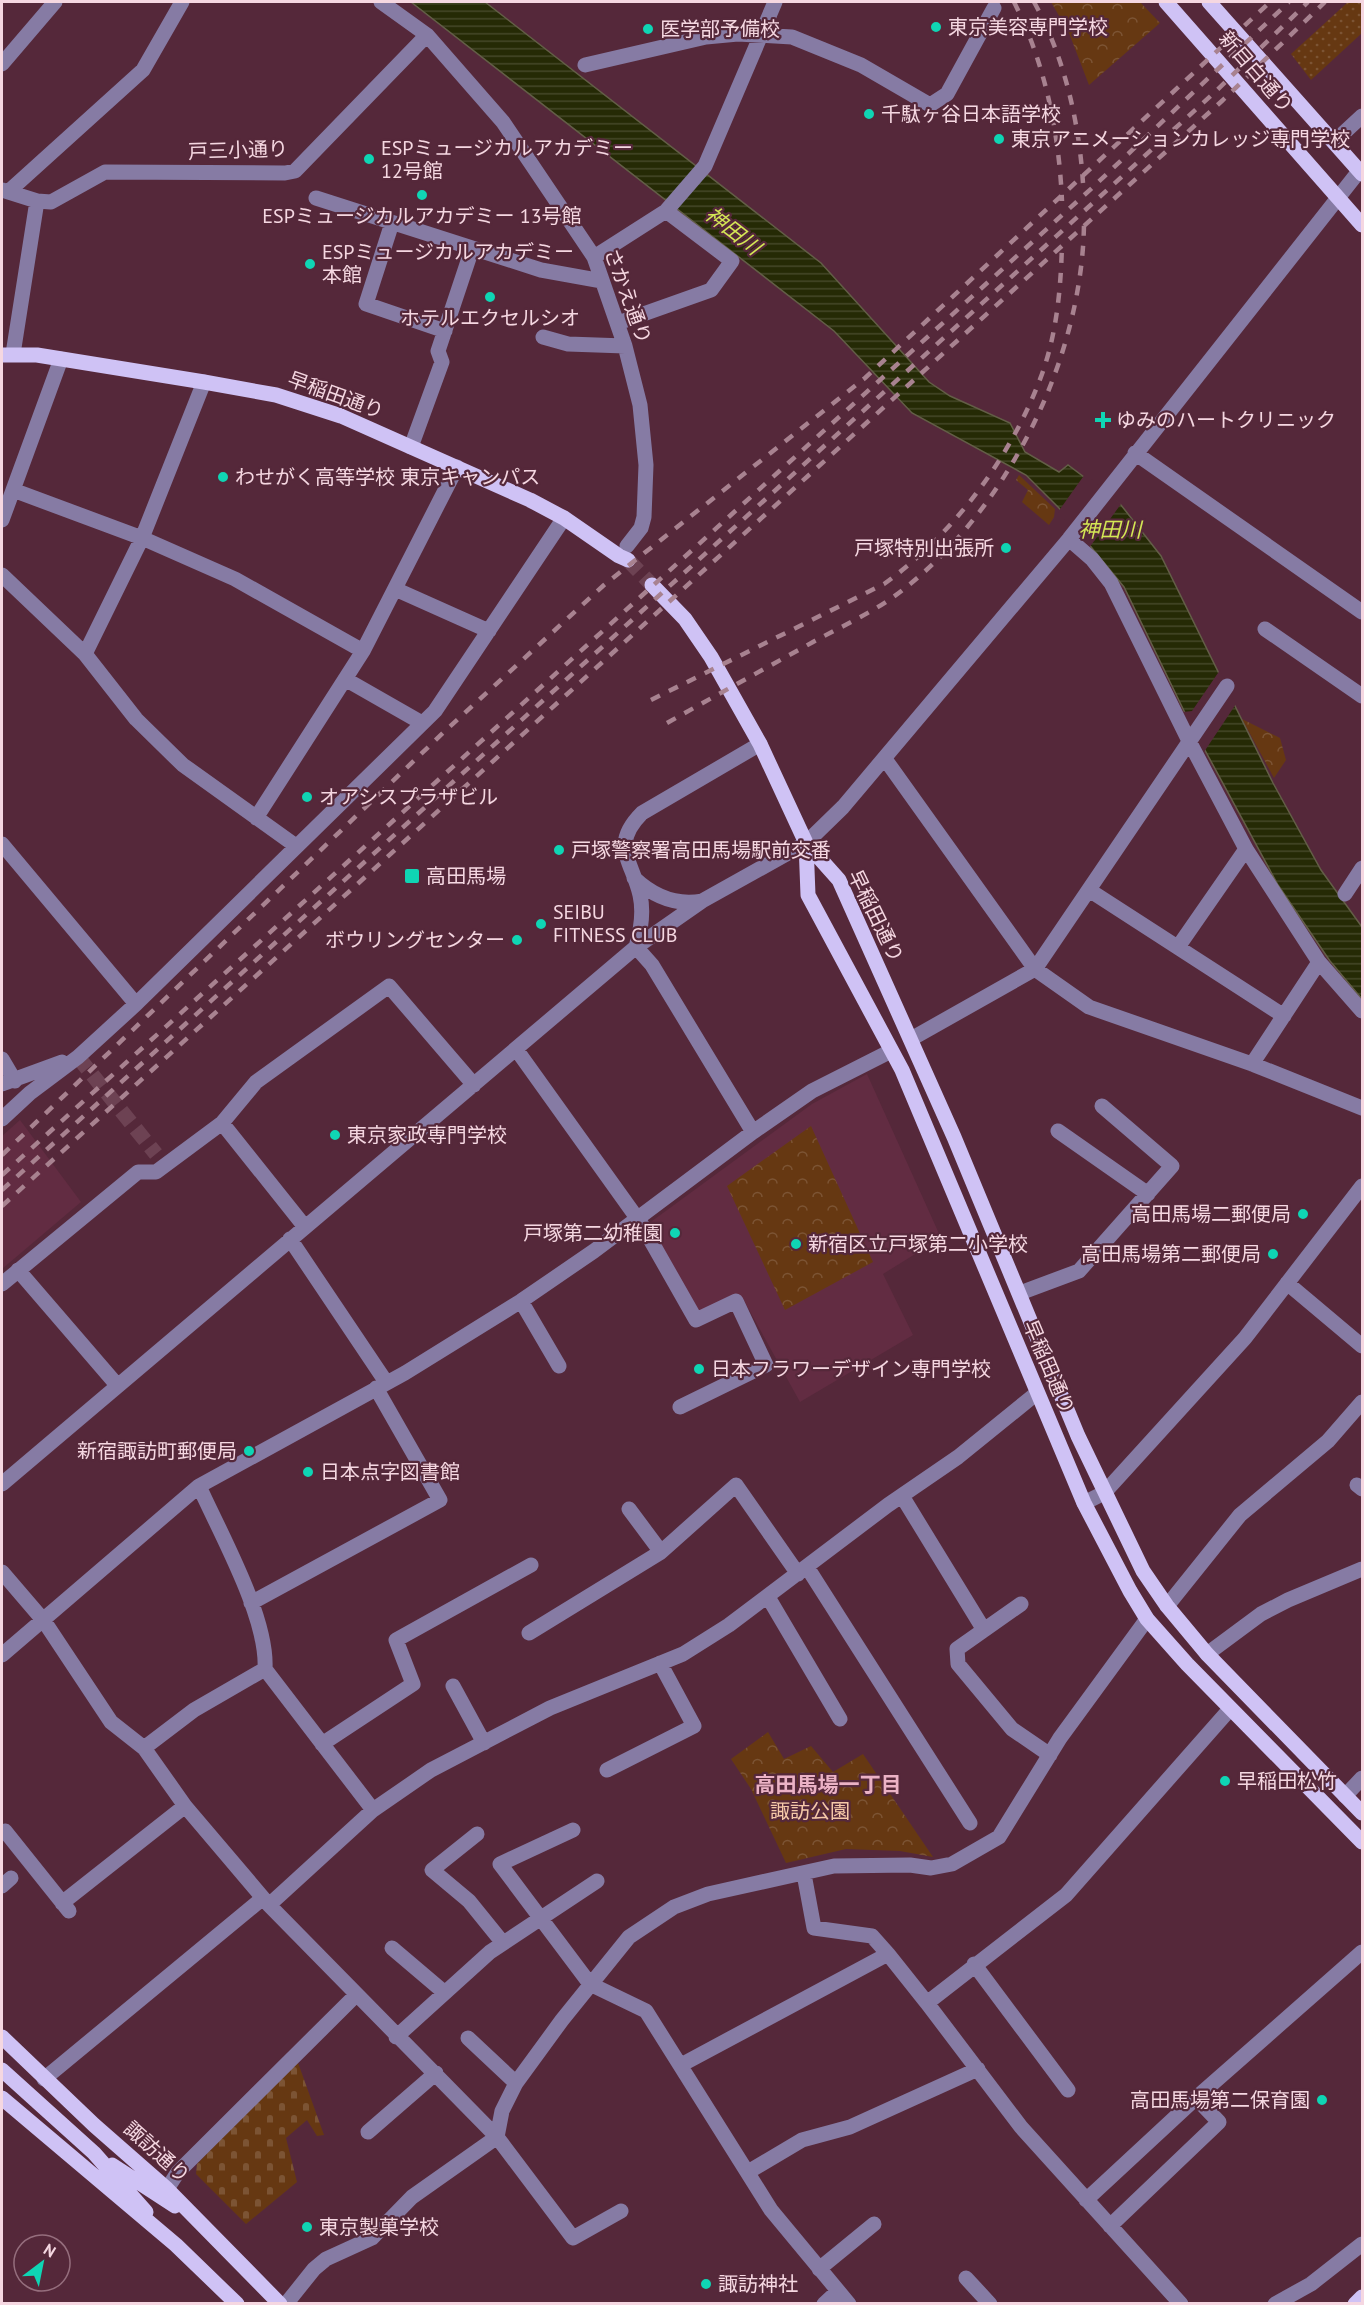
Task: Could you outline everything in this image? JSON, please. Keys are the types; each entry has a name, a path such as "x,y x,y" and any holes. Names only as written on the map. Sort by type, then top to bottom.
{"main road":[{"name":"新目白通り","path":"1166,2 1362,225"},
{"name":"新目白通り","path":"1209,2 1361,172"},
{"name":"早稲田通り","path":"7,355 61,359 276,395 341,416 457,467 564,518 619,556 627,553"},
{"name":"早稲田通り","path":"652,585 685,619 711,657 760,744 806,843 839,880 911,1039 1104,1493 1143,1571 1167,1606 1207,1654 1362,1813"},
{"name":"早稲田通り","path":"806,843 808,895 891,1051 934,1145 1084,1503 1147,1619 1230,1708 1362,1842"},
{"name":"諏訪通り","path":"2,2037 44,2079 167,2189 280,2304"},
{"path":"2,2070 94,2153 176,2245"},
{"path":"2,2098 176,2245 237,2304"},
{"path":"94,2153 202,2224"},
{"path":"1356,2304 1362,2296"}],"street":[{"path":"2,64 55,2"},
{"path":"3,191 143,70 182,2"},
{"name":"さかえ通り","path":"381,2 427,35 503,122 594,257 618,323 640,405 646,465 641,528 627,553"},
{"path":"594,257 668,208 702,169 775,2"},
{"path":"585,65 706,37 761,34 792,37 861,65 930,105 947,94 994,8"},
{"name":"戸三小通り","path":"3,191 37,201 51,202 105,172 285,173 295,171 427,35"},
{"path":"1335,141 1362,116"},
{"path":"2,1484 636,947 702,901 806,843 843,807 885,759 1070,537 1338,197 1361,172"},
{"path":"316,198 541,270 602,281"},
{"path":"7,355 37,201"},
{"path":"618,323 711,290 732,261 668,208"},
{"path":"392,223 366,304 445,331"},
{"path":"411,447 442,362 438,351 472,249"},
{"path":"543,337 568,344 625,346"},
{"path":"2,520 61,359"},
{"path":"85,654 142,538 204,382"},
{"path":"1135,453 1362,612"},
{"path":"256,818 363,651 457,467"},
{"path":"13,490 142,538 235,579 363,651"},
{"path":"2,1119 136,1004 435,711 564,518"},
{"path":"1070,537 1112,583 1192,737 1246,849 1319,962 1362,1011"},
{"path":"2,576 85,654 136,719 183,765 296,846"},
{"path":"395,589 489,631"},
{"path":"1265,629 1362,696"},
{"path":"345,679 422,723"},
{"path":"911,1039 1035,969 1227,686"},
{"path":"636,947 641,930 642,913 624,846 635,820 642,813 760,744"},
{"path":"885,759 1035,969 1089,1007 1252,1064 1362,1108"},
{"path":"2,844 136,1004"},
{"path":"1178,947 1246,849"},
{"path":"1346,894 1362,868"},
{"path":"634,878 644,887 664,898 683,902 702,901"},
{"path":"1089,890 1284,1016"},
{"path":"636,947 652,965 753,1132"},
{"path":"1252,1064 1319,962"},
{"path":"2,1284 138,1172 156,1172 222,1123 256,1082 389,987 474,1085"},
{"path":"516,1049 607,1167 696,1320 736,1301 766,1365 680,1407"},
{"path":"2,1655 199,1486 381,1385 521,1301 812,1091 891,1051"},
{"path":"2,1059 8,1082 63,1062 71,1062"},
{"path":"1020,1293 1079,1271 1172,1166 1102,1106"},
{"path":"222,1123 305,1227"},
{"path":"1058,1131 1148,1194"},
{"path":"1084,1503 1104,1493 1245,1338 1362,1186"},
{"path":"251,1603 440,1500 381,1385 290,1239"},
{"path":"18,1270 117,1385"},
{"path":"1287,1283 1362,1346"},
{"path":"521,1301 559,1366"},
{"path":"44,2079 266,1902 373,1810 431,1770 591,1689 660,1663 702,1642 768,1597 902,1496 958,1457 1037,1393"},
{"path":"1167,1606 1240,1515 1328,1441 1362,1402"},
{"path":"529,1633 661,1552 736,1485 802,1571 970,1822"},
{"path":"199,1486 260,1625 266,1651 265,1669 373,1810"},
{"path":"902,1496 984,1630"},
{"path":"629,1509 661,1552"},
{"path":"322,1744 413,1684 396,1640 531,1565"},
{"path":"1207,1654 1261,1614 1362,1569"},
{"path":"2,1572 44,1621 111,1722 144,1748 185,1806 266,1902 355,1996 436,2073 497,2137 573,2238 621,2211"},
{"path":"768,1597 840,1719"},
{"path":"1021,1604 957,1649 958,1664 1012,1729 1050,1755"},
{"path":"286,2304 314,2269 326,2259 372,2238 412,2197 497,2137 502,2111 516,2084 590,1984 629,1937 674,1907 708,1894 834,1866 910,1865 931,1868 952,1864 999,1837 1050,1755 1147,1619"},
{"path":"607,1770 693,1726 660,1663"},
{"path":"144,1748 194,1710 265,1669"},
{"path":"453,1686 484,1743"},
{"path":"927,2003 974,1964 1066,1895 1230,1708"},
{"path":"1345,1796 1362,1778"},
{"path":"5,1831 65,1907 185,1806"},
{"path":"573,1830 500,1864 542,1917 590,1984 646,2011 771,2210 849,2304"},
{"path":"477,1834 432,1870 470,1901 503,1943"},
{"path":"804,1874 814,1928 872,1936 927,2003 1020,2127 1181,2304"},
{"path":"396,2037 503,1943 597,1881"},
{"path":"392,1948 445,1993"},
{"path":"1086,2200 1196,2098 1362,1952"},
{"path":"681,2065 888,1954"},
{"path":"974,1964 1068,2090"},
{"path":"167,2189 178,2172 355,1996"},
{"path":"468,2037 516,2084"},
{"path":"748,2172 802,2140 850,2127 978,2069"},
{"path":"368,2132 436,2073"},
{"path":"1110,2226 1219,2122 1196,2098"},
{"path":"819,2269 874,2224"},
{"path":"1275,2304 1311,2284 1362,2244"},
{"path":"966,2278 990,2304"},
{"path":"824,2304 838,2291"}],"shaded area":[{"name":"新宿区立戸塚第二小学校","path":"867,1074 941,1238 883,1274 913,1335 800,1402 742,1297 699,1311 648,1224 812,1104"},
{"path":"20,1120 81,1202 2,1269 2,1136"}],"green space":[{"path":"1051,2 1140,2 1160,23 1089,85 1069,33"},
{"path":"1348,2 1362,2 1362,33 1311,80 1291,54"},
{"path":"1019,475 1055,509 1054,517 1049,525 1022,502 1028,490 1016,480"},
{"path":"1242,719 1280,738 1286,760 1274,778"},
{"path":"811,1126 873,1262 785,1310 727,1186"},
{"name":"諏訪公園","path":"768,1732 784,1759 811,1746 833,1772 863,1754 933,1857 900,1851 846,1849 786,1863 751,1789 731,1759"},
{"path":"297,2060 324,2135 317,2136 307,2120 286,2138 297,2182 246,2224 196,2174 197,2164"}],"water":[{"name":"神田川","path":"411,2 485,2 821,263 929,382 950,396 1010,423 1025,452 1059,472 1068,465 1121,505 1161,556 1273,783 1321,870 1362,927 1362,999 1330,961 1278,885 1187,717 1124,587 1059,508 1026,475 912,413 834,331"}],"pier":[{"path":"1085,474 1121,504 1089,548 1058,512"},
{"path":"1220,670 1236,704 1204,752 1183,712 1192,711"}],"tunnel":[{"path":"628,560 652,585"},
{"path":"78,1057 156,1154"}],"railway":[{"path":"1014,2 1034,49 1048,98 1058,149 1062,201"},
{"path":"1034,2 1062,67 1074,113 1083,183"},
{"path":"2,1155 444,732 604,585 865,378 1270,2"},
{"path":"2,1175 1092,188 1289,2"},
{"path":"2,1190 1215,92 1308,2"},
{"path":"2,1206 1223,100 1325,2"},
{"path":"667,723 890,599 939,558 974,519 1005,474 1032,427 1054,377 1070,325 1080,273 1084,222"},
{"path":"651,700 884,584 910,564 957,517 998,463 1030,404 1042,374 1057,309 1062,243"}],"place":[{"name":"東京美容専門学校","path":"936,27"},
{"name":"医学部予備校","path":"648,29"},
{"name":"千駄ヶ谷日本語学校","path":"869,114"},
{"name":"東京アニメーションカレッジ専門学校","path":"999,139"},
{"name":"ESPミュージカルアカデミー 12号館","path":"369,159"},
{"name":"ESPミュージカルアカデミー 13号館","path":"422,195"},
{"name":"ESPミュージカルアカデミー 本館","path":"310,264"},
{"name":"ホテルエクセルシオ","path":"490,297"},
{"name":"ゆみのハートクリニック","path":"1103,420"},
{"name":"わせがく高等学校 東京キャンパス","path":"223,477"},
{"name":"戸塚特別出張所","path":"1006,548"},
{"name":"オアシスプラザビル","path":"307,797"},
{"name":"戸塚警察署高田馬場駅前交番","path":"559,850"},
{"name":"高田馬場","path":"412,876"},
{"name":"SEIBU FITNESS CLUB","path":"541,924"},
{"name":"ボウリングセンター","path":"517,940"},
{"name":"東京家政専門学校","path":"335,1135"},
{"name":"高田馬場二郵便局","path":"1303,1214"},
{"name":"戸塚第二幼稚園","path":"675,1233"},
{"name":"新宿区立戸塚第二小学校","path":"796,1244"},
{"name":"高田馬場第二郵便局","path":"1273,1254"},
{"name":"日本フラワーデザイン専門学校","path":"699,1369"},
{"name":"新宿諏訪町郵便局","path":"249,1451"},
{"name":"日本点字図書館","path":"308,1472"},
{"name":"早稲田松竹","path":"1225,1781"},
{"name":"高田馬場第二保育園","path":"1322,2100"},
{"name":"東京製菓学校","path":"307,2227"},
{"name":"諏訪神社","path":"706,2284"}],"district":[{"name":"高田馬場一丁目","path":"828,1785"}]}
